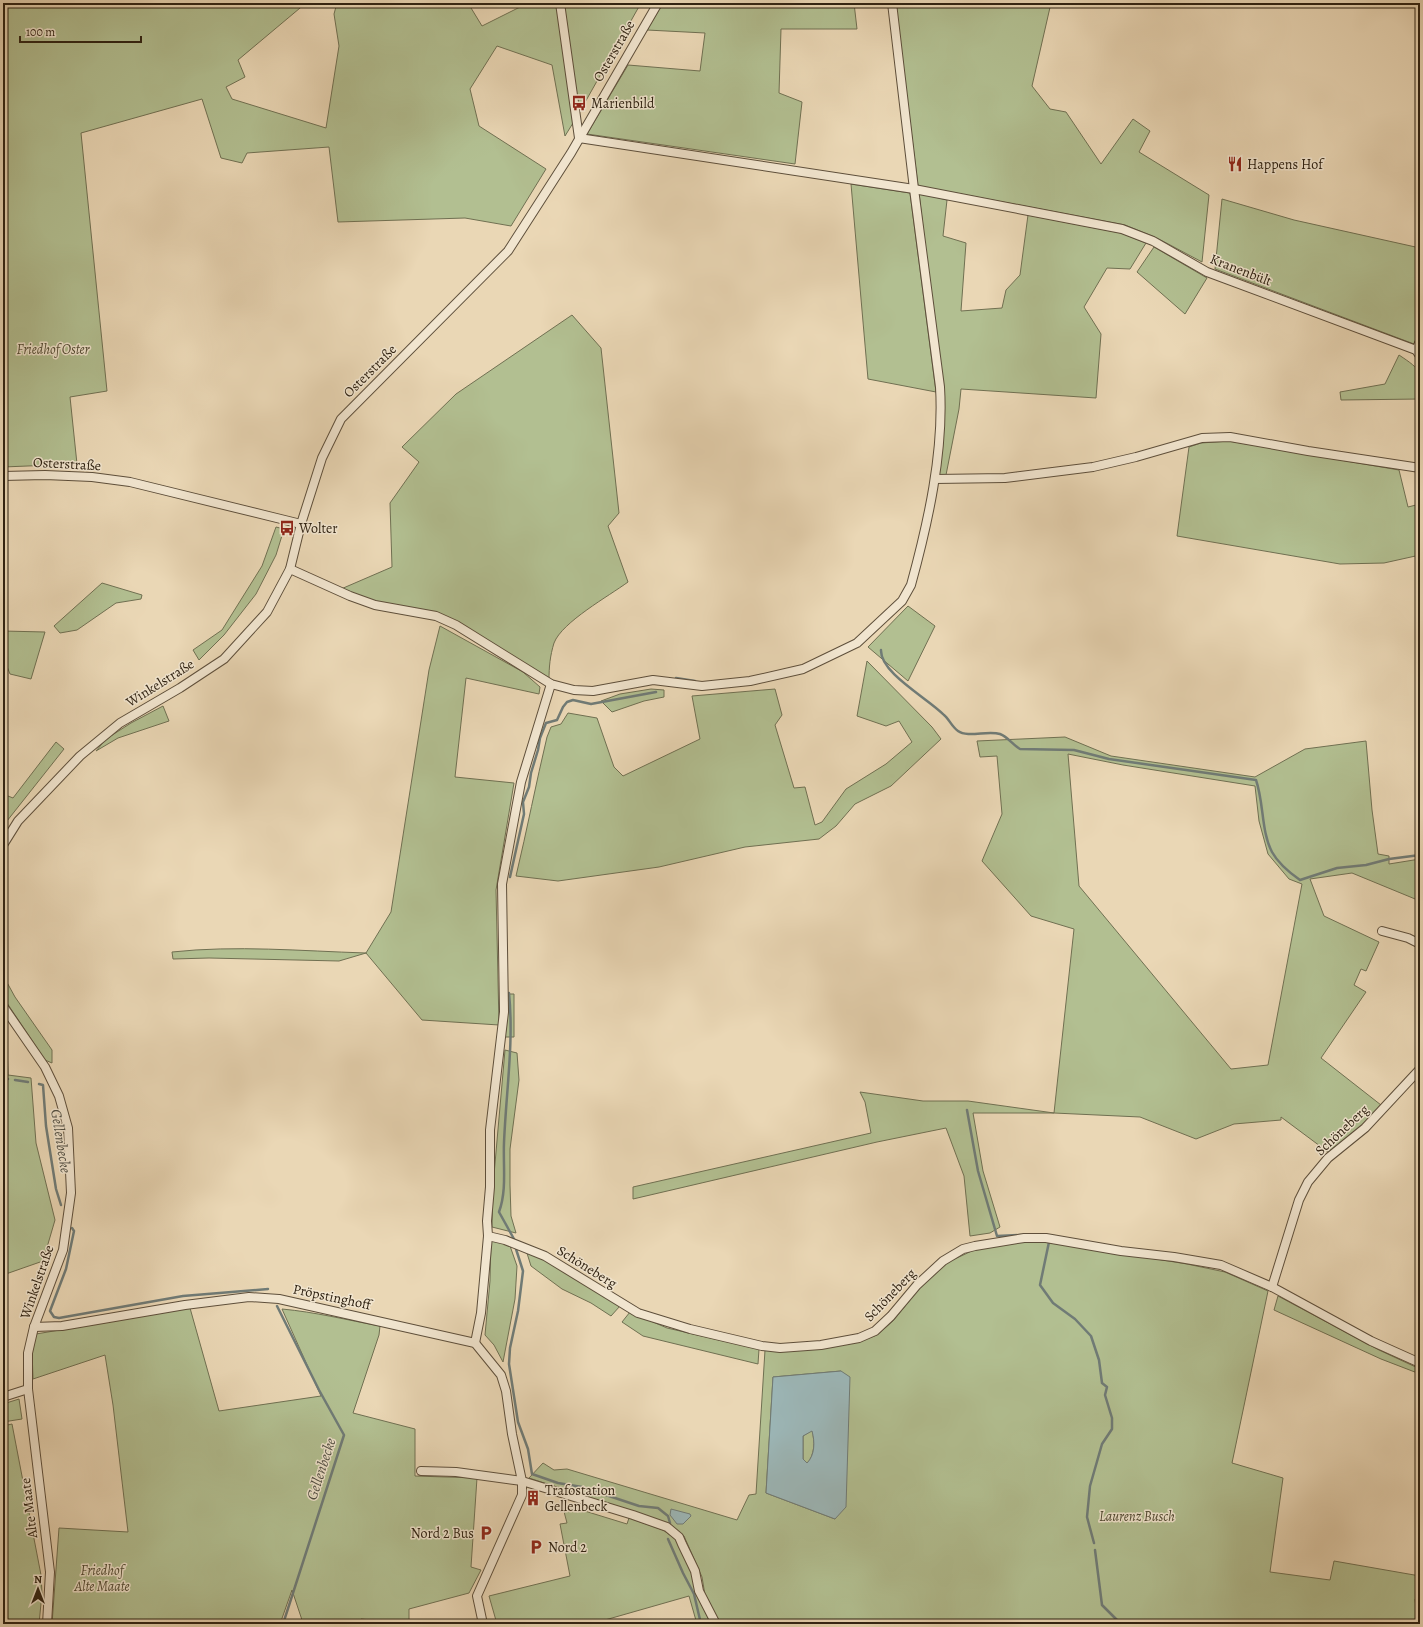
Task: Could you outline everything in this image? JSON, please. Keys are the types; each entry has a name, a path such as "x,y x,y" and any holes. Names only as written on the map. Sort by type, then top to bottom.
{"street":[{"path":"560,3 579,138"},
{"name":"Osterstraße","path":"3,476 76,476 130,482 301,524 322,458 341,419 508,251 571,153 658,3"},
{"path":"290,569 350,596 375,605 436,616 456,625 551,684 574,690 593,691 653,680 702,686 750,681 803,669 857,643 902,601 911,586 936,479 941,408 940,387 914,189 892,3"},
{"name":"Kranenbült","path":"579,138 914,189 1122,229 1153,241 1207,272 1418,353 1420,341"},
{"path":"936,479 1005,478 1093,466 1136,457 1202,438 1230,437 1308,452 1420,468"},
{"name":"Winkelstraße","path":"3,845 18,821 80,756 120,723 180,688 224,658 267,612 290,569 301,524"},
{"path":"483,1624 477,1596 522,1495 522,1481 512,1434 506,1391 501,1375 475,1343 481,1313 488,1236 487,1221 490,1187 490,1130 504,1012 502,884 521,782 551,684"},
{"path":"1382,931 1408,938 1420,944"},
{"name":"Winkelstraße","path":"3,1006 45,1067 59,1096 68,1128 71,1193 63,1250 34,1327 28,1353 28,1390"},
{"name":"Schöneberg","path":"1272,1287 1298,1200 1308,1182 1328,1158 1365,1128 1420,1069"},
{"name":"Schöneberg","path":"488,1236 505,1240 545,1256 638,1313 690,1329 762,1346 780,1348 820,1345 859,1338 875,1331 891,1316 917,1285 942,1261 963,1249 1024,1238 1046,1238 1122,1251 1174,1257 1221,1265 1272,1287 1371,1341 1420,1363"},
{"name":"Pröpstinghoff","path":"34,1327 62,1326 185,1305 249,1297 279,1299 475,1343"},
{"path":"3,1397 28,1390"},
{"name":"Alte Maate","path":"28,1390 50,1572 47,1624"},
{"path":"421,1471 456,1472 522,1481 667,1527 679,1537 695,1571 700,1591 716,1624"}],"green space":[{"name":"Friedhof Oster","path":"3,3 306,3 238,60 245,77 226,87 232,99 326,128 339,46 334,14 337,3 468,3 482,26 528,3 557,3 573,123 565,136 552,65 497,46 470,89 479,126 546,169 511,226 465,218 338,222 329,147 247,153 242,163 221,158 202,99 81,133 107,391 70,397 77,464 3,467"},
{"path":"564,3 641,3 579,113"},
{"path":"663,3 854,3 857,29 781,29 779,93 802,102 795,164 587,134 628,65 700,71 705,33 647,30"},
{"path":"895,3 1051,3 1032,86 1050,109 1066,112 1101,164 1133,119 1150,131 1139,152 1209,195 1202,262 1157,238 1125,225 918,186"},
{"path":"851,184 910,193 936,392 868,379"},
{"path":"919,193 947,200 943,236 966,243 961,311 1002,308 1006,290 1020,275 1028,215 1121,233 1146,243 1130,269 1107,268 1084,307 1101,334 1096,398 961,389 959,409 946,475 939,475 944,411"},
{"path":"1222,199 1294,220 1420,248 1420,330 1414,344 1215,269"},
{"path":"1154,247 1207,278 1185,314 1137,272"},
{"path":"572,315 601,348 619,513 608,526 628,582 576,618 559,635 554,643 552,652 549,680 458,624 375,603 341,589 392,567 390,503 419,462 402,447 456,394"},
{"path":"1399,355 1416,368 1418,372 1420,377 1420,399 1341,400 1340,392 1385,384"},
{"path":"1229,441 1399,470 1408,507 1420,504 1420,555 1384,563 1340,564 1177,536 1189,447 1201,443"},
{"path":"276,527 284,529 276,555 256,594 224,635 199,660 193,650 222,630 262,566"},
{"path":"102,583 142,595 141,599 116,603 77,630 60,633 54,626"},
{"path":"908,606 935,626 908,681 868,647"},
{"path":"440,626 523,672 540,687 539,694 466,678 455,777 514,783 496,890 499,1025 422,1020 366,953 391,912 429,670"},
{"path":"3,631 45,632 31,679 10,674 6,664 3,664"},
{"path":"867,661 932,727 941,739 891,786 855,804 836,826 819,839 745,847 659,867 558,881 516,876 547,737 551,727 561,724 568,713 597,718 614,767 623,776 700,739 692,696 775,689 782,715 775,725 794,788 805,787 815,825 822,822 846,789 886,764 912,742 899,721 886,726 857,716"},
{"path":"651,689 664,690 664,697 644,701 612,712 601,701 620,694"},
{"path":"163,706 169,721 118,738 96,751 106,739 131,723"},
{"path":"1065,737 1111,756 1255,777 1305,749 1366,741 1372,810 1378,854 1389,856 1389,864 1420,859 1420,901 1352,873 1310,879 1324,916 1379,942 1366,971 1361,969 1354,985 1366,992 1321,1058 1381,1105 1363,1126 1328,1152 1281,1117 1281,1120 1234,1124 1196,1139 1140,1117 1054,1113 1074,929 1031,916 982,861 1002,814 997,756 980,757 977,741","holes":["1068,754 1123,765 1255,786 1259,821 1268,854 1289,879 1302,884 1268,1065 1231,1069 1079,886"]},
{"path":"56,742 64,749 3,826 3,794 13,798"},
{"path":"244,949 366,953 339,961 209,958 173,959 172,952"},
{"path":"3,971 4,977 15,997 52,1050 52,1063 45,1060 3,997"},
{"path":"507,994 514,994 514,1037 505,1037 508,1011"},
{"path":"3,1038 7,1043 8,1075 31,1078 36,1143 55,1220 43,1261 3,1275"},
{"path":"505,1050 517,1053 519,1080 510,1149 511,1216 516,1233 492,1227 493,1186"},
{"path":"860,1092 923,1101 968,1101 1054,1113 973,1113 983,1171 1000,1227 990,1233 970,1236 964,1176 946,1128 877,1142 633,1199 633,1187 871,1133 865,1102"},
{"path":"491,1239 509,1243 517,1266 515,1299 503,1362 494,1345 485,1335 490,1281"},
{"name":"Laurenz Busch","path":"1019,1241 1051,1242 1187,1264 1225,1272 1268,1291 1232,1463 1283,1478 1270,1572 1330,1580 1334,1561 1420,1576 1420,1599 1415,1599 1418,1624 720,1624 705,1595 702,1577 684,1536 664,1522 529,1478 543,1463 554,1470 567,1469 737,1520 749,1495 756,1494 765,1350 858,1342 877,1335 893,1321 918,1290 944,1264 976,1249","holes":["841,1371 835,1519 766,1493 773,1377"]},
{"path":"526,1250 541,1257 620,1306 611,1316 591,1303 562,1289 531,1266"},
{"path":"1278,1296 1379,1350 1420,1369 1420,1374 1381,1359 1274,1310"},
{"name":"Friedhof Alte Maate","path":"190,1308 219,1411 321,1396 282,1309 319,1314 380,1326 379,1335 353,1413 415,1429 415,1476 477,1478 471,1567 481,1570 469,1593 409,1609 409,1624 361,1619 356,1624 311,1624 302,1620 292,1590 280,1624 52,1624 59,1528 128,1532 113,1405 105,1355 33,1379 32,1350 36,1334"},
{"path":"630,1312 667,1328 759,1349 758,1364 643,1336 622,1322"},
{"path":"19,1399 22,1419 3,1422 3,1404"},
{"path":"12,1424 41,1575 42,1593 39,1624 3,1624 3,1426"},
{"path":"812,1430 814,1448 812,1456 807,1464 803,1459 803,1436"},
{"path":"562,1504 627,1524 629,1518 663,1530 677,1540 691,1572 699,1599 711,1624 697,1624 689,1596 591,1624 497,1624 489,1596 570,1576 560,1524 567,1523"}],"water":[{"path":"841,1371 850,1377 846,1507 835,1519 766,1493 773,1377","holes":["812,1431 813,1452 807,1463 803,1459 803,1436"]},
{"path":"671,1509 690,1514 691,1516 683,1524 677,1524 670,1515"}],"waterway":[{"path":"881,650 883,659 888,668 906,685 937,709 958,731 962,733 1000,734 1020,749 1074,750 1109,759 1256,780 1259,789 1268,844 1284,868 1300,880 1337,868 1366,865 1389,859 1420,855"},
{"path":"676,678 695,681"},
{"path":"510,877 524,814 523,802 529,787 540,738 546,723 557,720 563,707 567,702 573,700 591,704 656,692"},
{"path":"509,993 511,1030 504,1143 504,1187 499,1212 514,1239"},
{"name":"Gellenbecke","path":"3,1079 8,1079"},
{"name":"Gellenbecke","path":"15,1080 28,1082"},
{"name":"Gellenbecke","path":"39,1084 43,1085 46,1126 56,1189 61,1205"},
{"path":"967,1110 978,1171 997,1236 1021,1235"},
{"name":"Gellenbecke","path":"72,1228 74,1231 66,1269 50,1311 54,1317 59,1318 183,1296 268,1289"},
{"path":"1049,1242 1040,1285 1053,1303 1075,1319 1091,1336 1099,1360 1102,1383 1107,1387 1105,1395 1112,1418 1112,1429 1102,1444 1090,1486 1087,1517 1094,1543"},
{"path":"516,1249 523,1271 518,1311 510,1348 509,1364 518,1422 528,1449 532,1474 558,1483 582,1487 639,1506 658,1508 668,1516 670,1523"},
{"name":"Gellenbecke","path":"277,1306 319,1390 344,1435 283,1624"},
{"path":"668,1539 694,1594 701,1624"},
{"path":"1095,1550 1102,1605 1121,1624"}],"place":[{"name":"Marienbild","path":"579,103"},
{"name":"Happens Hof","path":"1235,164"},
{"name":"Wolter","path":"287,528"},
{"name":"Trafostation Gellenbeck","path":"533,1498"},
{"name":"Nord 2 Bus","path":"486,1533"},
{"name":"Nord 2","path":"536,1547"}]}
